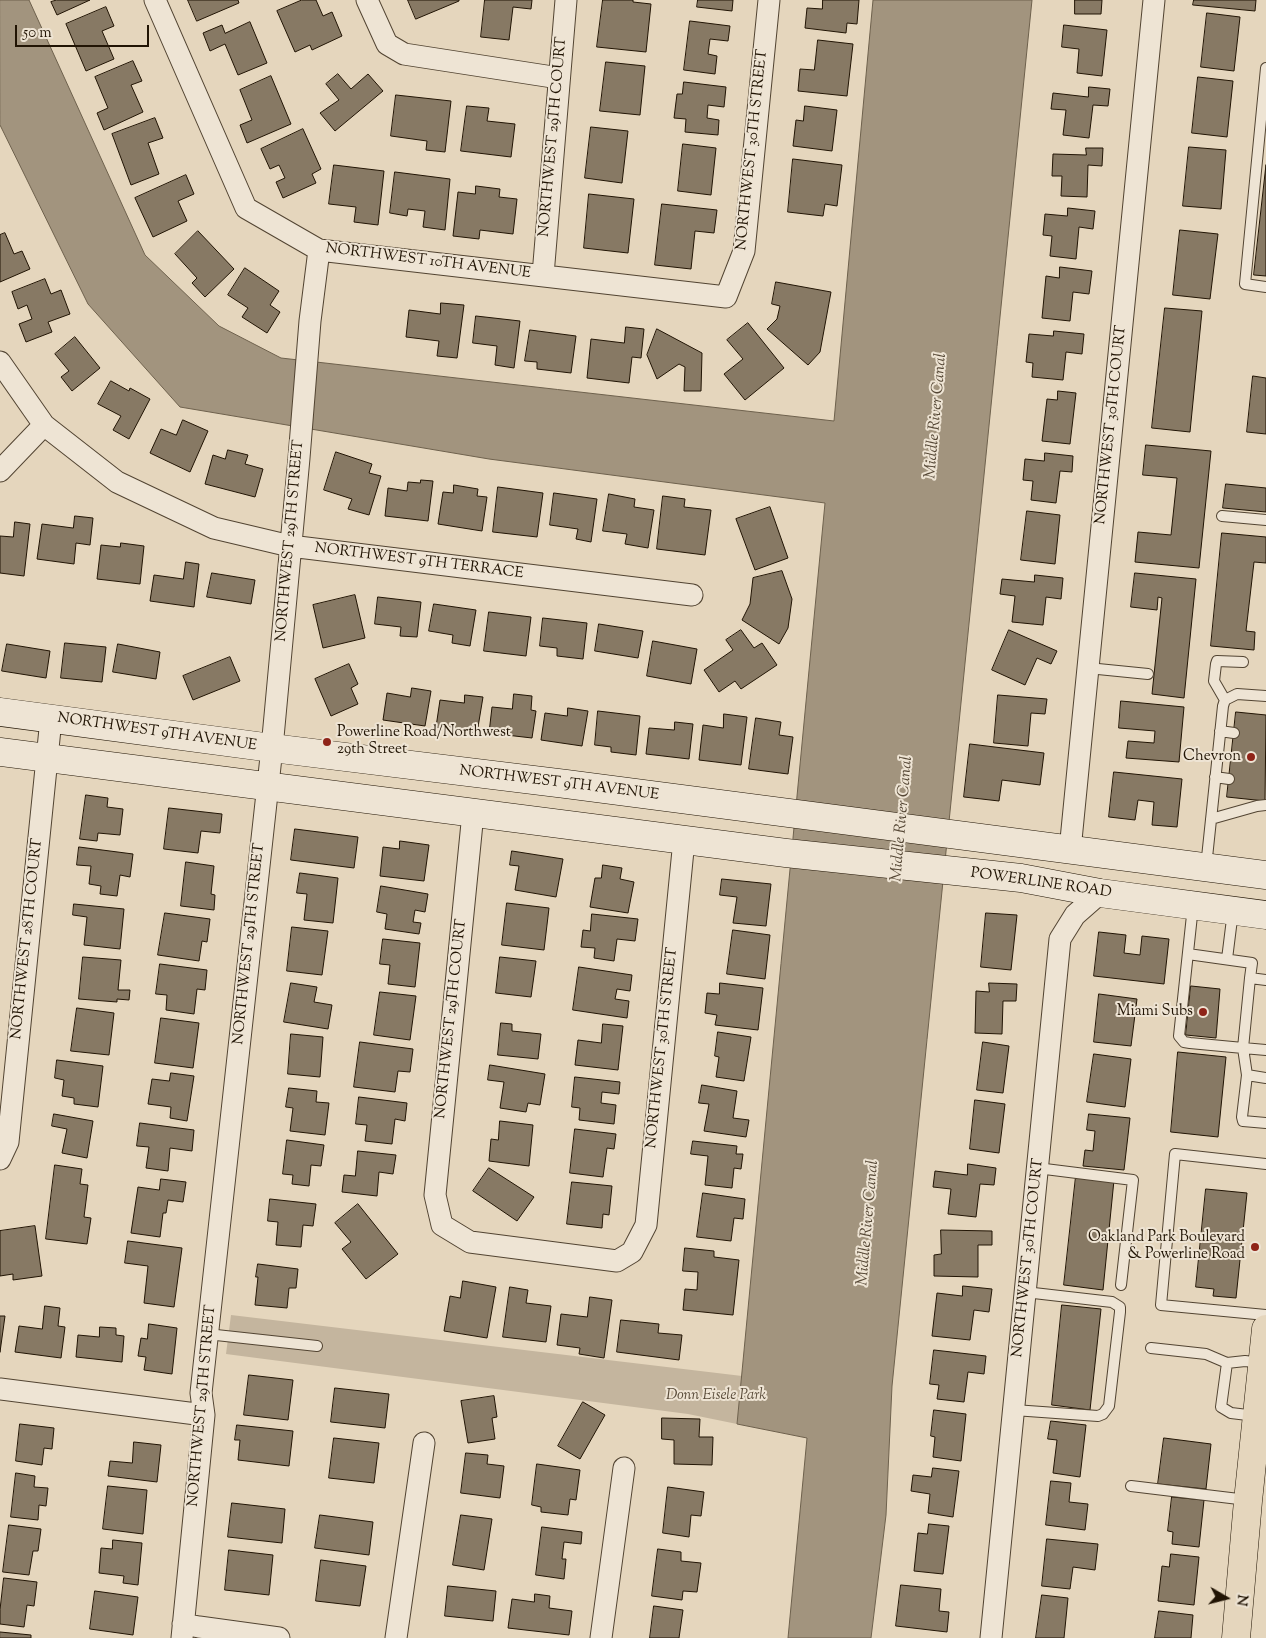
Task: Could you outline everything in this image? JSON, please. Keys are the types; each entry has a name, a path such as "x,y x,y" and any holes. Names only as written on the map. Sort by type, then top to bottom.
{"main road":[{"name":"NORTHWEST 9TH AVENUE","path":"0,712 781,812"},
{"path":"0,752 684,840 695,830 708,825 781,812 1266,875"},
{"name":"POWERLINE ROAD","path":"684,840 1021,878 1100,893 1266,915"},
{"path":"1021,878 1046,869 1070,850"},
{"path":"1236,1638 1266,1329"}],"street":[{"name":"NORTHWEST 10TH AVENUE","path":"156,0 246,208 319,250 726,297"},
{"path":"368,0 387,44 404,54 559,78"},
{"name":"NORTHWEST 29TH COURT","path":"543,275 566,0"},
{"name":"NORTHWEST 30TH STREET","path":"726,297 744,251 769,0"},
{"name":"NORTHWEST 30TH COURT","path":"1070,850 1154,0"},
{"name":"NORTHWEST 29TH STREET","path":"182,1631 204,1415 201,1393 272,748 310,321 319,250"},
{"name":"NORTHWEST 9TH TERRACE","path":"0,362 44,425 117,482 214,528 290,546 692,595"},
{"path":"0,471 44,425"},
{"name":"NORTHWEST 28TH COURT","path":"0,1158 8,1142 50,719"},
{"name":"NORTHWEST 29TH COURT","path":"473,813 435,1195 442,1225 470,1242 617,1261 632,1252"},
{"name":"NORTHWEST 30TH STREET","path":"632,1252 646,1225 684,840"},
{"name":"NORTHWEST 30TH COURT","path":"991,1638 1060,939 1075,915 1100,893"},
{"path":"0,1389 204,1415"},
{"path":"396,1638 424,1443"},
{"path":"601,1638 624,1468"},
{"path":"182,1631 199,1627 279,1638"}],"lane":[{"path":"1266,68 1263,134 1245,284 1266,286"},
{"path":"1222,516 1266,520"},
{"path":"1206,868 1225,700 1214,681 1216,664 1217,661 1225,660 1243,662"},
{"path":"1088,668 1148,674"},
{"path":"1225,700 1237,694 1266,696"},
{"path":"1220,731 1234,732"},
{"path":"1215,777 1229,778"},
{"path":"1211,819 1266,805"},
{"path":"1193,906 1179,1036 1184,1042 1190,1043 1266,1050"},
{"path":"1227,959 1233,911"},
{"path":"1188,954 1252,963 1243,1048 1247,1075 1242,1117 1244,1121 1266,1124"},
{"path":"1250,978 1266,980"},
{"path":"1247,1075 1266,1078"},
{"path":"1266,1164 1175,1154 1161,1305 1266,1315"},
{"path":"1038,1168 1133,1180 1121,1285"},
{"path":"1014,1410 1098,1416 1103,1414 1109,1406 1120,1312 1120,1307 1112,1302 1025,1292"},
{"path":"207,1334 317,1346"},
{"path":"1151,1348 1206,1354 1227,1363 1245,1361 1262,1363"},
{"path":"1227,1363 1221,1407 1230,1413 1257,1416"},
{"path":"1130,1486 1248,1500"}],"green space":[{"name":"Donn Eisele Park","path":"231,1315 742,1376 737,1424 688,1414 226,1354"}],"water":[{"name":"Middle River Canal","path":"0,0 29,0 145,255 219,326 281,358 834,421 873,0 1032,0 892,1386 886,1515 871,1638 788,1638 807,1438 737,1424 825,503 489,459 180,407 88,304 0,125"}],"building":[{"path":"57,0 90,0 57,15 51,2"},
{"path":"188,0 238,0 239,3 197,21"},
{"path":"302,0 316,0 323,16 332,12 342,36 312,50 310,45 295,52 277,11"},
{"path":"408,0 459,0 459,1 416,19"},
{"path":"485,0 532,0 531,9 513,7 509,40 481,37"},
{"path":"603,0 633,0 633,2 651,4 646,52 597,47"},
{"path":"698,0 733,0 732,11 697,7"},
{"path":"823,0 859,0 857,24 847,23 846,33 805,28 807,8 822,9"},
{"path":"1075,0 1102,0 1101,14 1075,14"},
{"path":"1194,0 1256,0 1255,11 1193,5"},
{"path":"106,7 114,26 102,31 114,59 86,71 66,24"},
{"path":"1207,13 1240,17 1234,71 1201,67"},
{"path":"690,21 730,26 728,41 710,39 708,54 717,56 715,74 684,70"},
{"path":"250,22 267,63 238,75 225,44 210,51 203,33 222,25 225,33"},
{"path":"1064,25 1107,30 1102,76 1077,73 1079,49 1062,47"},
{"path":"818,40 853,44 847,96 798,91 800,69 814,70"},
{"path":"133,61 142,81 131,85 143,112 104,130 97,113 108,108 95,77"},
{"path":"606,62 645,66 640,115 600,111"},
{"path":"338,74 351,89 368,74 383,91 335,131 320,113 339,100 326,84"},
{"path":"271,76 291,124 247,143 240,125 252,120 240,90"},
{"path":"1198,77 1233,81 1227,137 1192,133"},
{"path":"684,82 726,87 724,107 708,105 707,118 719,120 718,135 685,132 686,119 674,118 677,94 682,94"},
{"path":"1089,87 1110,89 1108,106 1093,105 1089,138 1063,135 1066,110 1051,109 1053,93 1088,97"},
{"path":"396,95 451,101 445,152 426,150 427,141 391,136"},
{"path":"467,106 489,108 487,121 515,124 511,157 461,151"},
{"path":"805,106 837,110 832,151 793,146 796,120 803,121"},
{"path":"155,118 163,138 148,143 159,174 131,185 112,134"},
{"path":"591,127 628,131 622,183 585,178"},
{"path":"303,129 321,169 312,174 316,183 283,198 276,182 285,178 279,165 270,169 261,149"},
{"path":"683,144 716,148 711,195 678,191"},
{"path":"1189,147 1226,150 1221,209 1183,206"},
{"path":"1086,148 1103,148 1102,166 1088,165 1087,197 1061,196 1062,176 1052,176 1053,154 1086,155"},
{"path":"793,159 842,165 837,206 825,204 823,216 788,212"},
{"path":"334,165 384,171 378,225 354,222 356,207 329,204"},
{"path":"1266,165 1266,276 1254,275"},
{"path":"395,172 450,179 445,230 423,227 425,211 408,209 407,216 390,213"},
{"path":"186,175 194,194 178,201 187,221 153,237 135,198"},
{"path":"476,186 500,189 499,197 517,199 513,234 480,230 479,239 453,236 458,192 475,194"},
{"path":"589,194 634,199 628,253 584,248"},
{"path":"662,204 717,210 714,233 695,231 691,269 655,265"},
{"path":"1068,208 1095,211 1093,229 1079,227 1076,259 1050,256 1052,236 1043,235 1045,214 1067,216"},
{"path":"1180,230 1218,234 1210,299 1173,295"},
{"path":"198,231 234,269 205,297 192,283 197,278 175,254"},
{"path":"5,233 14,254 22,251 30,269 0,282 0,235"},
{"path":"1060,267 1092,271 1089,294 1073,292 1070,321 1042,318 1046,276 1059,278"},
{"path":"245,268 279,291 270,305 280,312 267,333 242,317 248,308 228,295"},
{"path":"45,279 51,294 61,290 70,314 48,322 52,332 26,342 19,324 32,319 27,305 18,309 12,292"},
{"path":"776,282 831,292 820,352 808,365 767,329 777,319 780,306 772,304"},
{"path":"441,303 464,305 457,358 437,356 439,341 406,337 409,310 440,314"},
{"path":"1165,308 1202,311 1190,432 1152,428"},
{"path":"476,316 520,321 514,368 495,365 497,346 473,343"},
{"path":"748,323 784,368 745,400 724,374 743,359 727,340"},
{"path":"626,327 644,329 641,358 632,357 629,383 587,378 591,339 624,343"},
{"path":"657,329 702,353 701,391 684,391 685,367 679,364 657,379 647,355"},
{"path":"530,330 576,336 571,373 537,369 537,362 525,361"},
{"path":"1054,331 1084,334 1082,354 1066,352 1063,380 1032,377 1033,363 1026,362 1029,334 1053,336"},
{"path":"75,337 100,368 72,391 61,377 69,371 55,354"},
{"path":"1253,376 1266,378 1266,434 1247,432"},
{"path":"111,381 129,391 130,388 150,399 129,439 113,430 121,416 98,404"},
{"path":"1058,391 1076,393 1070,444 1042,441 1047,399 1057,400"},
{"path":"183,420 208,431 190,472 150,453 161,429 176,435"},
{"path":"1146,445 1211,451 1199,568 1135,562 1138,532 1171,535 1177,478 1143,475"},
{"path":"228,450 248,455 245,464 263,469 255,497 205,484 213,455 225,459"},
{"path":"336,452 372,464 369,473 381,476 369,515 348,509 352,499 324,490"},
{"path":"1045,453 1073,456 1072,472 1060,471 1056,503 1031,500 1033,481 1023,480 1025,459 1044,461"},
{"path":"421,480 433,481 428,521 385,516 388,488 407,491 408,482 420,483"},
{"path":"1226,484 1266,488 1266,512 1223,508"},
{"path":"454,485 478,489 477,496 487,497 482,531 438,524 443,492 453,493"},
{"path":"498,487 543,493 537,537 493,532"},
{"path":"554,493 597,499 591,542 576,539 578,529 550,525"},
{"path":"609,494 635,499 634,507 654,510 648,548 625,544 627,534 603,531"},
{"path":"663,496 685,499 684,507 711,510 705,555 657,549"},
{"path":"770,507 788,558 755,570 736,519"},
{"path":"1027,511 1060,515 1055,564 1021,560"},
{"path":"75,516 93,518 90,545 76,543 74,564 37,559 42,524 73,528"},
{"path":"15,522 30,524 24,576 0,573 0,536 13,537"},
{"path":"1222,533 1266,537 1266,563 1254,562 1246,631 1255,632 1254,650 1211,646"},
{"path":"121,543 144,546 140,584 97,579 101,545 120,547"},
{"path":"186,562 199,564 194,607 150,601 154,575 183,579"},
{"path":"782,571 792,599 788,628 779,644 742,620 750,604 753,578"},
{"path":"212,573 255,580 251,604 207,597"},
{"path":"1135,573 1196,579 1184,698 1152,694 1162,598 1158,597 1157,610 1131,607"},
{"path":"1035,575 1063,578 1061,599 1046,597 1043,625 1012,622 1015,596 1000,594 1002,579 1034,582"},
{"path":"355,595 365,638 323,648 313,605"},
{"path":"378,597 421,602 417,637 400,636 401,627 375,624"},
{"path":"434,604 476,610 470,646 452,643 453,635 429,631"},
{"path":"489,612 531,617 526,656 484,651"},
{"path":"543,618 587,623 583,659 557,656 557,648 540,646"},
{"path":"599,624 643,631 638,658 595,651"},
{"path":"741,630 754,648 762,643 777,665 741,689 735,681 719,692 704,670 733,650 726,640"},
{"path":"1009,630 1057,651 1051,664 1037,658 1025,685 992,670"},
{"path":"653,641 697,649 691,684 647,676"},
{"path":"65,643 106,647 102,682 61,678"},
{"path":"7,644 50,651 46,678 2,671"},
{"path":"118,644 160,652 156,679 113,672"},
{"path":"230,657 240,681 193,700 183,676"},
{"path":"349,664 358,684 351,688 358,704 331,716 315,679"},
{"path":"412,688 431,691 425,726 383,720 387,693 410,697"},
{"path":"514,694 532,696 531,710 536,711 532,738 489,733 492,707 512,709"},
{"path":"465,695 483,697 477,733 436,727 440,700 464,703"},
{"path":"998,695 1047,699 1045,714 1031,713 1028,746 994,743"},
{"path":"1121,701 1184,707 1179,762 1126,758 1128,741 1154,743 1155,731 1119,728"},
{"path":"568,708 588,711 582,746 541,740 545,713 567,716"},
{"path":"598,711 640,716 636,755 611,752 611,747 595,745"},
{"path":"1236,712 1266,715 1265,801 1227,797"},
{"path":"724,714 747,717 741,765 699,760 703,725 723,728"},
{"path":"756,718 781,722 779,735 793,737 788,774 749,769"},
{"path":"675,722 693,724 689,759 646,754 649,728 674,730"},
{"path":"970,744 1044,753 1040,785 1002,780 999,801 964,797"},
{"path":"1114,772 1182,779 1177,827 1152,825 1154,802 1138,800 1135,820 1109,817"},
{"path":"86,795 108,798 107,807 123,809 120,835 98,833 97,841 80,839"},
{"path":"169,808 222,814 220,833 201,831 198,853 164,849"},
{"path":"295,829 358,837 354,868 291,860"},
{"path":"400,841 429,845 424,881 380,876 383,847 399,849"},
{"path":"79,847 133,854 130,877 120,875 117,896 100,894 101,886 89,884 91,866 77,865"},
{"path":"512,851 563,859 556,897 515,890 519,866 510,865"},
{"path":"186,862 214,866 211,894 215,895 214,910 181,906"},
{"path":"603,865 622,868 620,879 634,882 628,913 590,907 595,878 601,878"},
{"path":"300,873 338,878 333,923 304,920 307,894 297,893"},
{"path":"722,879 771,884 766,926 733,923 737,897 720,895"},
{"path":"381,886 428,894 425,912 415,910 413,922 421,923 419,934 385,929 387,914 377,912"},
{"path":"507,903 549,908 544,950 502,945"},
{"path":"74,904 124,909 120,949 84,945 87,917 73,915"},
{"path":"165,913 210,919 207,942 202,941 199,961 158,955"},
{"path":"986,913 1017,915 1011,970 981,967"},
{"path":"592,914 638,919 635,941 617,939 614,961 594,958 595,948 581,947 583,930 590,931"},
{"path":"292,927 328,931 322,975 287,971"},
{"path":"733,930 770,935 765,979 727,974"},
{"path":"1099,932 1126,935 1124,953 1140,955 1142,936 1169,939 1164,984 1094,976"},
{"path":"383,939 420,943 415,987 388,984 390,965 380,964"},
{"path":"83,957 121,960 118,990 130,990 129,1000 117,999 117,1002 79,999"},
{"path":"500,957 536,961 531,997 496,993"},
{"path":"160,964 207,970 205,990 197,989 194,1014 166,1010 167,995 156,994"},
{"path":"579,967 632,975 630,991 617,989 615,999 629,1001 627,1018 573,1010"},
{"path":"291,983 317,987 314,1002 332,1005 328,1029 284,1022"},
{"path":"720,983 763,988 758,1030 715,1025 717,1015 705,1013 707,993 719,994"},
{"path":"989,983 1017,984 1016,1001 1003,1001 1002,1034 975,1033 976,991 989,992"},
{"path":"1191,986 1220,989 1216,1038 1186,1035"},
{"path":"380,992 416,996 410,1040 374,1035"},
{"path":"1099,994 1137,999 1131,1046 1094,1042"},
{"path":"77,1008 114,1013 109,1055 71,1051"},
{"path":"161,1018 199,1023 193,1068 155,1063"},
{"path":"501,1023 512,1024 512,1031 541,1034 538,1059 498,1055"},
{"path":"603,1024 623,1026 618,1070 575,1065 578,1040 601,1043"},
{"path":"718,1032 751,1037 744,1081 716,1077 719,1057 715,1056"},
{"path":"291,1034 323,1037 320,1077 288,1074"},
{"path":"360,1042 413,1049 410,1072 398,1071 395,1092 354,1087"},
{"path":"983,1042 1009,1046 1003,1093 977,1090"},
{"path":"1178,1052 1226,1057 1218,1137 1171,1132"},
{"path":"1094,1054 1131,1059 1125,1107 1087,1102"},
{"path":"57,1060 103,1066 98,1107 74,1104 74,1098 62,1096 64,1080 55,1078"},
{"path":"490,1065 545,1074 540,1105 528,1103 526,1112 500,1108 504,1082 488,1080"},
{"path":"171,1073 194,1076 187,1121 170,1118 171,1107 148,1104 152,1079 169,1081"},
{"path":"575,1077 620,1082 619,1094 602,1092 601,1103 616,1105 614,1124 579,1120 580,1108 572,1107"},
{"path":"702,1085 737,1091 733,1118 749,1120 746,1137 704,1131 709,1104 699,1103"},
{"path":"289,1088 317,1091 316,1102 329,1103 325,1135 290,1131 293,1108 286,1107"},
{"path":"359,1097 407,1103 405,1121 395,1119 392,1144 365,1141 367,1125 356,1124"},
{"path":"975,1100 1005,1104 999,1153 970,1149"},
{"path":"54,1114 93,1121 87,1158 62,1153 67,1129 52,1126"},
{"path":"1089,1114 1130,1118 1124,1170 1083,1166 1085,1150 1093,1151 1095,1131 1087,1130"},
{"path":"500,1121 533,1125 529,1166 489,1161 491,1139 498,1140"},
{"path":"140,1123 194,1130 192,1151 170,1148 168,1171 146,1168 149,1147 137,1146"},
{"path":"575,1129 616,1134 614,1149 607,1148 603,1177 570,1173"},
{"path":"287,1140 324,1145 321,1166 311,1165 309,1186 292,1184 293,1175 283,1174"},
{"path":"693,1141 737,1146 736,1154 743,1154 741,1169 734,1168 732,1188 705,1185 708,1156 691,1154"},
{"path":"358,1151 396,1155 393,1174 379,1172 377,1196 342,1192 344,1175 355,1176"},
{"path":"968,1164 996,1168 994,1185 980,1184 976,1217 948,1214 951,1189 933,1187 935,1171 967,1175"},
{"path":"55,1165 82,1169 80,1184 88,1185 84,1217 91,1218 87,1244 46,1239"},
{"path":"489,1168 534,1197 517,1221 473,1191"},
{"path":"1076,1176 1114,1180 1103,1290 1064,1285"},
{"path":"161,1179 186,1182 183,1202 168,1200 166,1213 163,1213 160,1237 131,1233 138,1187 159,1190"},
{"path":"572,1182 612,1186 609,1215 603,1214 602,1228 567,1224"},
{"path":"1206,1189 1247,1193 1236,1298 1213,1296 1214,1289 1196,1287"},
{"path":"703,1193 745,1199 743,1219 734,1218 731,1241 697,1237"},
{"path":"270,1199 316,1204 313,1226 303,1225 301,1247 276,1245 278,1222 268,1221"},
{"path":"358,1204 398,1254 366,1279 342,1249 351,1242 335,1223"},
{"path":"35,1226 42,1276 13,1280 13,1274 0,1276 0,1231"},
{"path":"941,1230 992,1231 992,1245 978,1245 978,1277 934,1276 934,1255 941,1254"},
{"path":"128,1241 182,1248 174,1307 144,1303 148,1266 125,1263"},
{"path":"685,1248 714,1251 714,1257 739,1260 733,1315 683,1310 685,1289 697,1290 698,1272 683,1271"},
{"path":"258,1264 298,1269 296,1288 289,1288 287,1308 255,1305"},
{"path":"463,1281 496,1287 487,1338 444,1331 450,1296 460,1298"},
{"path":"963,1286 992,1289 989,1312 974,1310 970,1340 932,1336 937,1293 962,1296"},
{"path":"510,1287 528,1290 526,1303 551,1306 546,1342 503,1337"},
{"path":"590,1297 612,1300 604,1358 579,1354 580,1348 557,1345 561,1314 587,1317"},
{"path":"1062,1305 1101,1309 1090,1410 1052,1405"},
{"path":"45,1306 60,1308 58,1326 65,1327 61,1358 15,1352 19,1326 42,1329"},
{"path":"0,1316 5,1316 0,1352"},
{"path":"621,1320 659,1324 658,1333 682,1335 679,1360 617,1352"},
{"path":"149,1324 177,1328 172,1374 144,1370 146,1357 138,1356 141,1338 147,1339"},
{"path":"100,1327 116,1328 116,1335 124,1336 122,1362 76,1357 78,1335 99,1337"},
{"path":"934,1350 986,1356 984,1374 968,1372 964,1402 937,1399 939,1385 930,1384"},
{"path":"249,1375 293,1380 288,1420 244,1415"},
{"path":"335,1388 389,1394 385,1428 331,1422"},
{"path":"494,1396 497,1417 492,1418 495,1439 468,1443 461,1401"},
{"path":"583,1402 605,1415 580,1459 558,1446"},
{"path":"934,1410 966,1414 961,1461 933,1457 935,1437 931,1436"},
{"path":"662,1418 700,1419 699,1437 713,1437 712,1465 674,1464 674,1440 662,1439"},
{"path":"1051,1421 1086,1425 1080,1477 1053,1473 1057,1440 1048,1439"},
{"path":"20,1424 54,1428 52,1449 44,1448 42,1465 16,1461"},
{"path":"237,1425 293,1431 289,1466 238,1460 240,1440 235,1440"},
{"path":"334,1438 379,1443 374,1483 329,1478"},
{"path":"1164,1438 1211,1444 1206,1489 1158,1484"},
{"path":"134,1442 161,1445 157,1482 108,1476 110,1461 132,1463"},
{"path":"466,1453 488,1455 487,1464 504,1466 500,1498 461,1493"},
{"path":"537,1464 580,1470 576,1500 570,1499 568,1515 541,1512 541,1507 532,1505"},
{"path":"933,1468 959,1471 953,1517 928,1513 930,1494 911,1491 913,1475 931,1477"},
{"path":"16,1473 35,1476 34,1487 48,1488 46,1506 39,1505 38,1520 11,1517"},
{"path":"1051,1481 1071,1483 1069,1502 1088,1504 1085,1530 1046,1525"},
{"path":"108,1486 147,1490 143,1534 103,1529"},
{"path":"668,1487 704,1492 701,1516 691,1515 689,1537 663,1533"},
{"path":"1172,1497 1204,1500 1199,1547 1172,1544 1173,1532 1168,1531"},
{"path":"232,1503 285,1509 282,1543 228,1537"},
{"path":"320,1515 373,1522 369,1555 315,1548"},
{"path":"461,1515 492,1519 484,1570 453,1565"},
{"path":"929,1524 949,1526 943,1574 914,1571 918,1533 927,1534"},
{"path":"9,1525 41,1529 38,1551 33,1551 29,1575 3,1572"},
{"path":"542,1527 582,1532 581,1544 564,1542 562,1559 566,1559 564,1579 536,1575"},
{"path":"1047,1539 1098,1544 1095,1570 1073,1567 1070,1589 1042,1586"},
{"path":"113,1540 142,1543 138,1585 123,1583 124,1576 99,1573 101,1548 112,1549"},
{"path":"658,1549 681,1552 681,1561 701,1563 697,1592 683,1591 682,1600 652,1596"},
{"path":"229,1550 273,1555 269,1595 225,1590"},
{"path":"1171,1554 1199,1557 1194,1605 1158,1601 1162,1566 1169,1567"},
{"path":"321,1560 366,1566 360,1606 316,1601"},
{"path":"4,1578 37,1582 34,1606 27,1605 24,1627 0,1624"},
{"path":"901,1585 941,1589 939,1611 949,1612 947,1632 896,1626"},
{"path":"448,1586 496,1591 493,1621 445,1616"},
{"path":"95,1591 138,1597 133,1635 90,1629"},
{"path":"535,1594 550,1596 549,1608 572,1611 569,1635 508,1628 512,1599 534,1602"},
{"path":"1042,1595 1068,1598 1064,1638 1036,1638"},
{"path":"654,1606 683,1610 679,1638 650,1638"},
{"path":"1159,1611 1193,1615 1191,1638 1155,1638"},
{"path":"0,1632 31,1635 31,1638 0,1638"}],"place":[{"name":"Powerline Road/Northwest 29th Street","path":"327,742"},
{"name":"Chevron","path":"1251,757"},
{"name":"Miami Subs","path":"1203,1012"},
{"name":"Oakland Park Boulevard & Powerline Road","path":"1255,1247"}]}
